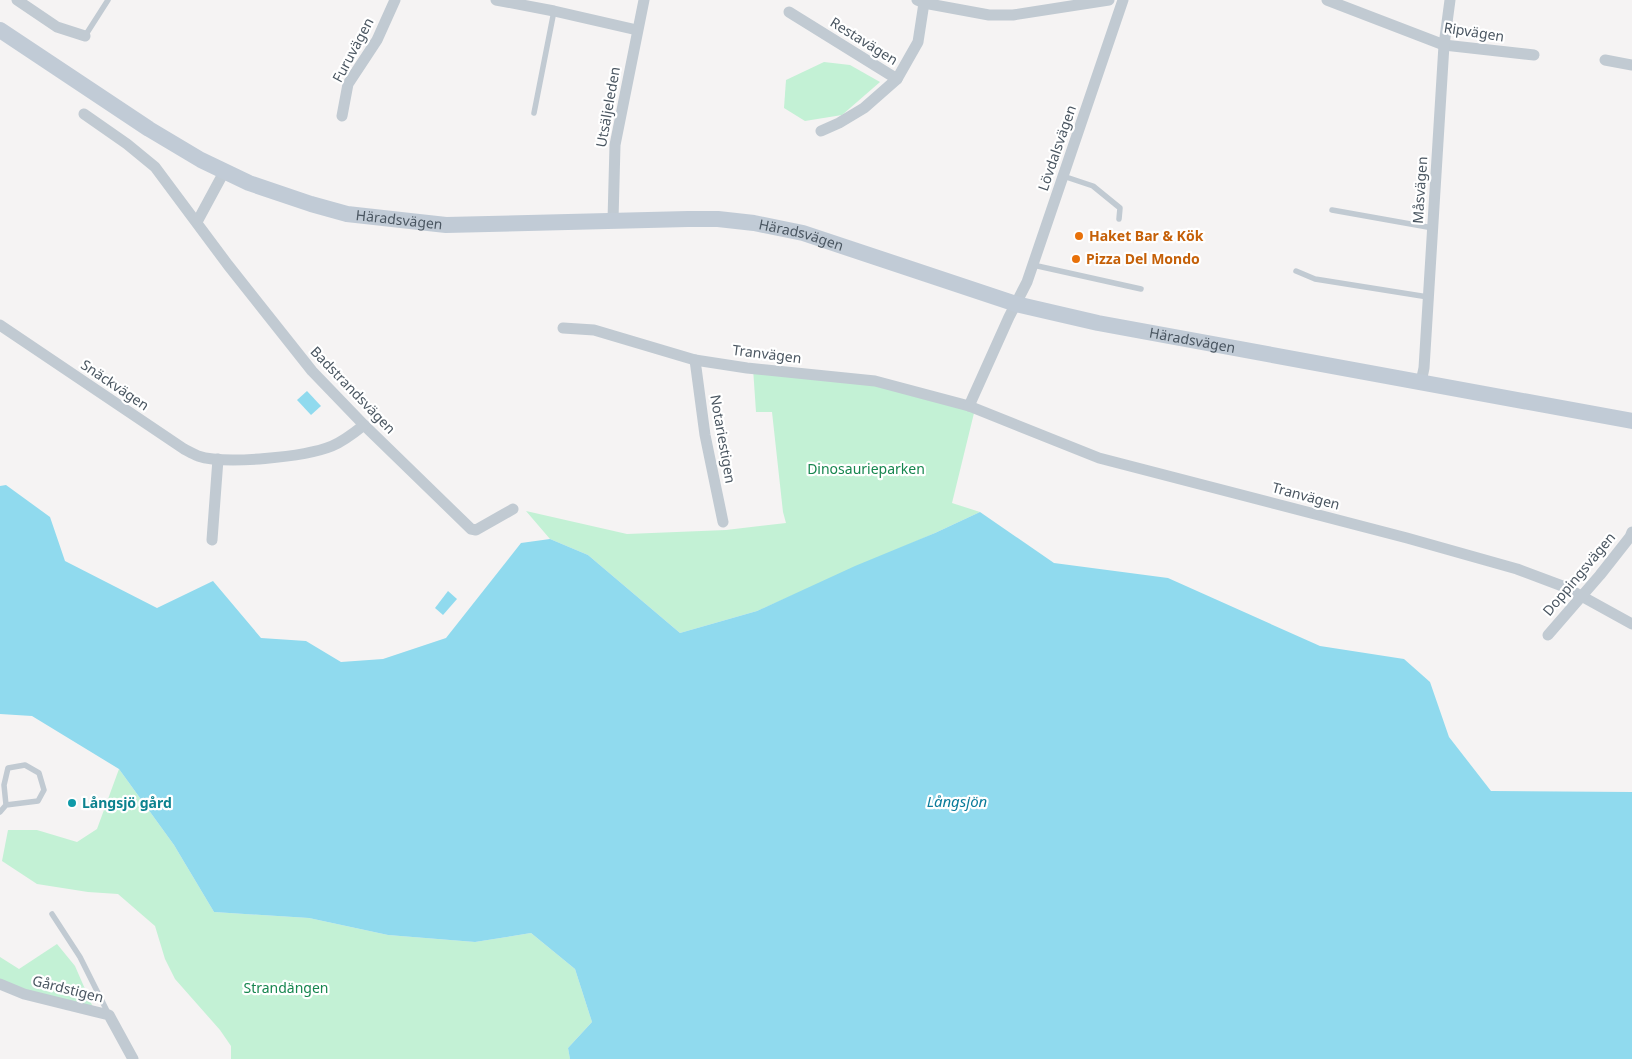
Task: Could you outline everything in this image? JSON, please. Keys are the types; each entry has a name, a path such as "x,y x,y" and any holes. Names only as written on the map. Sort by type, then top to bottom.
{"street":[{"path":"17,0 57,27 85,36"},
{"name":"Furuvägen","path":"342,116 348,84 377,40 395,0"},
{"path":"496,0 637,30"},
{"name":"Utsäljeleden","path":"612,220 615,145 644,0"},
{"name":"Restavägen","path":"821,131 864,108 897,79 918,42 920,2 989,15 1013,15 1109,0"},
{"name":"Lövdalsvägen","path":"1016,304 1033,265 1123,0"},
{"name":"Ripvägen","path":"1327,0 1444,45 1534,55"},
{"name":"Måsvägen","path":"1422,382 1444,45 1450,0"},
{"name":"Restavägen","path":"789,12 897,79"},
{"name":"Häradsvägen","path":"0,30 149,129 200,160 249,183 346,214 456,225 718,219 774,226 832,242 1016,304 1107,325 1632,421"},
{"path":"1604,60 1632,65"},
{"name":"Badstrandsvägen","path":"84,114 127,144 155,167 228,265 312,371 364,425 471,529 476,530 513,509"},
{"path":"197,222 224,172"},
{"path":"969,406 1016,304"},
{"name":"Snäckvägen","path":"0,325 184,449 198,456 218,459 290,456 315,451 343,441 364,425"},
{"name":"Tranvägen","path":"563,328 594,330 695,360 875,381 969,406 1099,458 1407,538 1517,569 1583,595 1632,624"},
{"name":"Notariestigen","path":"695,360 705,435 723,522"},
{"path":"212,540 218,459"},
{"name":"Doppingsvägen","path":"1548,636 1624,545 1632,532"},
{"name":"Gårdstigen","path":"0,984 24,994 109,1015 133,1059"}],"lane":[{"path":"85,36 108,0"},
{"path":"534,113 554,11"},
{"path":"1063,176 1093,186 1120,208 1119,219"},
{"path":"1332,210 1433,228"},
{"path":"1033,265 1141,289"},
{"path":"1296,272 1315,279 1428,297"},
{"path":"0,812 6,805 38,801 44,790 39,773 26,764 8,768 4,785 6,805"},
{"path":"52,914 80,957 109,1015"}],"green space":[{"path":"824,62 850,65 880,82 842,115 805,121 784,108 786,80"},
{"name":"Dinosaurieparken","path":"753,368 875,381 975,409 952,503 980,512 757,611 680,633 588,555 550,539 526,511 627,534 726,530 786,523 783,512 772,412 756,412"},
{"name":"Strandängen","path":"119,769 174,845 214,912 309,918 388,935 475,942 531,933 575,969 592,1022 568,1048 570,1059 231,1059 231,1046 220,1030 175,979 165,959 155,926 118,894 88,892 37,884 2,861 8,830 37,830 77,842 97,829"},
{"path":"57,944 75,966 95,1012 0,984 0,957 19,969"}],"water":[{"path":"307,391 321,406 311,415 297,400"},
{"name":"Långsjön","path":"6,485 50,517 65,561 157,608 213,581 261,638 306,641 341,662 383,659 446,638 521,543 550,539 588,555 680,633 757,611 980,512 1054,563 1168,578 1320,646 1404,659 1430,682 1449,737 1491,791 1632,792 1632,1059 570,1059 568,1048 592,1022 575,969 531,933 475,942 388,935 309,918 214,912 174,845 119,769 32,716 0,714 0,486"},
{"path":"448,591 457,599 443,615 435,608"}],"place":[{"name":"Haket Bar & Kök","path":"1079,236"},
{"name":"Pizza Del Mondo","path":"1076,259"},
{"name":"Långsjö gård","path":"72,803"}]}
